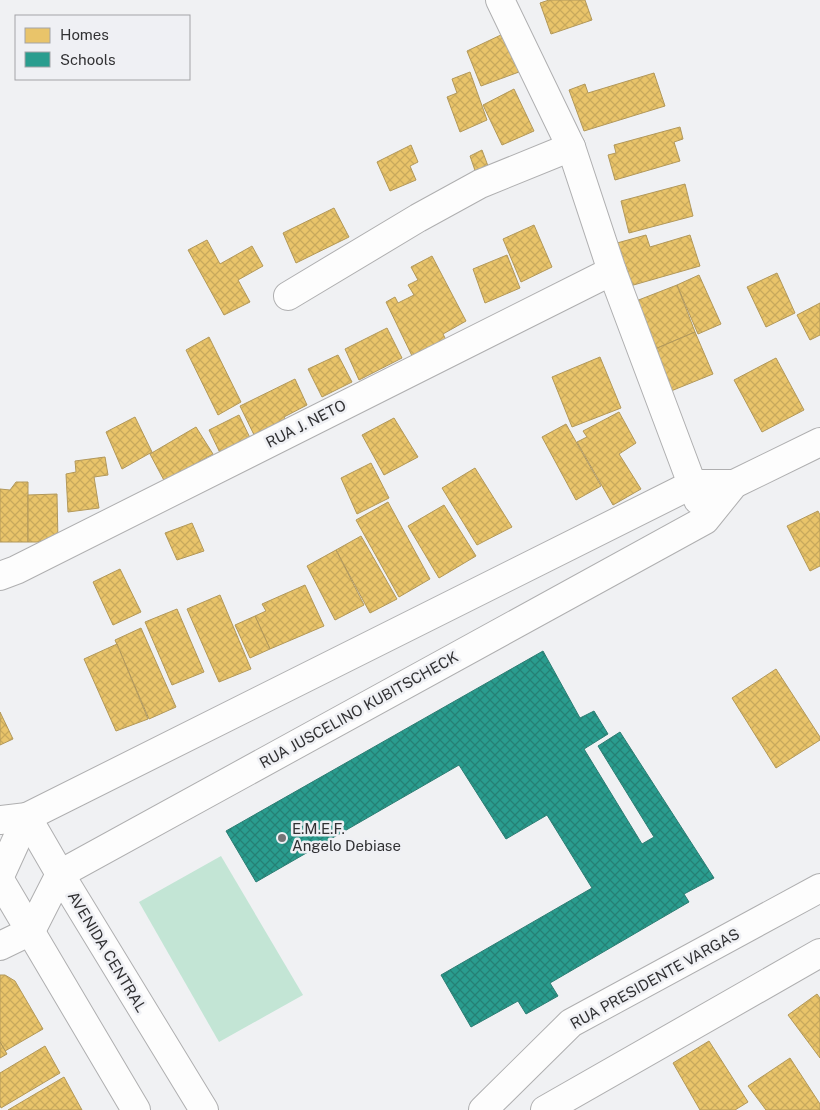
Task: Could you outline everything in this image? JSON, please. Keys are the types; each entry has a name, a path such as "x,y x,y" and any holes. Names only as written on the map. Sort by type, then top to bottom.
{"street":[{"path":"500,0 571,147 612,270 705,520"},
{"path":"288,296 418,218 480,184 571,147"},
{"name":"RUA J. NETO","path":"0,576 16,570 612,270"},
{"name":"RUA JUSCELINO KUBITSCHECK","path":"60,874 705,520 734,484 820,442"},
{"name":"RUA JUSCELINO KUBITSCHECK","path":"27,817 693,484 734,484"},
{"path":"0,820 27,817"},
{"path":"27,817 0,878 136,1110"},
{"name":"AVENIDA CENTRAL","path":"27,817 204,1110"},
{"path":"0,946 31,931 60,874"},
{"name":"RUA PRESIDENTE VARGAS","path":"483,1110 571,1023 820,888"},
{"path":"545,1110 820,953"}],"green space":[{"path":"221,856 303,995 219,1042 139,902"}],"building: Homes":[{"path":"549,0 585,0 592,20 551,34 540,3"},
{"path":"503,34 519,72 481,86 467,51"},
{"path":"470,72 487,120 460,132 447,97 457,93 452,79"},
{"path":"654,73 665,106 584,131 569,90 585,84 588,93"},
{"path":"514,89 534,131 502,145 483,105"},
{"path":"680,127 683,139 674,142 680,161 615,180 608,155 616,153 614,145"},
{"path":"411,145 418,162 410,166 416,180 390,191 377,162"},
{"path":"482,150 491,174 478,179 470,156"},
{"path":"685,184 693,216 629,233 621,201"},
{"path":"334,208 349,237 296,263 283,233"},
{"path":"534,225 552,267 521,282 503,239"},
{"path":"646,235 650,247 690,235 700,266 630,286 617,243"},
{"path":"207,240 220,264 252,246 263,266 238,280 250,302 224,315 188,250"},
{"path":"507,255 520,288 485,303 473,269"},
{"path":"432,256 466,321 443,334 447,342 414,360 386,302 395,297 398,303 414,295 408,285 418,280 411,267"},
{"path":"777,273 795,313 766,327 747,287"},
{"path":"699,275 721,324 698,334 677,285"},
{"path":"677,285 695,332 655,349 636,301"},
{"path":"820,303 820,335 810,340 797,315"},
{"path":"387,328 402,358 359,380 345,349"},
{"path":"695,332 713,374 671,391 655,349"},
{"path":"209,337 241,402 218,415 186,350"},
{"path":"338,355 352,382 322,397 308,369"},
{"path":"600,357 621,408 572,427 552,377"},
{"path":"776,358 804,410 762,432 734,380"},
{"path":"295,379 307,405 284,417 290,428 258,443 240,406"},
{"path":"619,412 636,443 619,454 641,489 613,505 577,442 587,437 583,431"},
{"path":"239,415 252,442 222,457 209,430"},
{"path":"135,417 152,452 122,469 106,432"},
{"path":"394,418 418,457 384,475 362,435"},
{"path":"566,424 601,486 576,500 542,437"},
{"path":"196,427 213,454 188,468 191,473 167,486 150,454"},
{"path":"105,457 108,475 94,477 99,508 68,512 66,474 76,472 75,461"},
{"path":"371,463 389,498 357,514 341,478"},
{"path":"475,468 512,527 477,545 442,488"},
{"path":"16,482 28,482 28,542 0,542 0,489 10,490"},
{"path":"57,494 58,542 28,542 28,495"},
{"path":"388,502 430,579 399,597 356,520"},
{"path":"444,505 476,556 439,578 408,526"},
{"path":"818,511 820,515 820,566 810,571 787,526"},
{"path":"192,523 204,551 177,560 165,533"},
{"path":"361,536 397,599 370,613 336,550"},
{"path":"336,550 364,605 335,620 307,566"},
{"path":"120,569 141,612 113,625 93,582"},
{"path":"305,585 324,626 270,649 255,616 266,611 262,604"},
{"path":"220,595 251,669 219,682 187,609"},
{"path":"177,609 204,672 172,685 145,622"},
{"path":"255,616 270,649 250,658 235,625"},
{"path":"141,628 176,707 149,719 115,640"},
{"path":"117,644 148,719 116,731 84,659"},
{"path":"776,669 820,737 820,740 776,768 732,698"},
{"path":"0,712 13,739 0,745"},
{"path":"0,975 5,975 15,981 43,1029 5,1051 0,1042"},
{"path":"817,994 820,998 820,1058 788,1015"},
{"path":"709,1041 748,1102 735,1110 700,1110 673,1063"},
{"path":"0,1042 7,1054 0,1058"},
{"path":"45,1046 60,1073 1,1108 0,1073"},
{"path":"790,1058 820,1104 820,1110 766,1110 748,1086"},
{"path":"64,1077 82,1110 8,1110"}],"building: Schools":[{"name":"E.M.E.F. Angelo Debiase","path":"543,651 580,718 594,711 608,734 584,749 642,844 654,837 598,746 620,732 714,878 684,894 689,902 550,983 558,996 526,1014 518,1001 471,1027 441,975 592,888 547,815 506,839 459,765 256,882 226,831"}],"place":[{"name":"E.M.E.F. Angelo Debiase","path":"282,838"}]}
